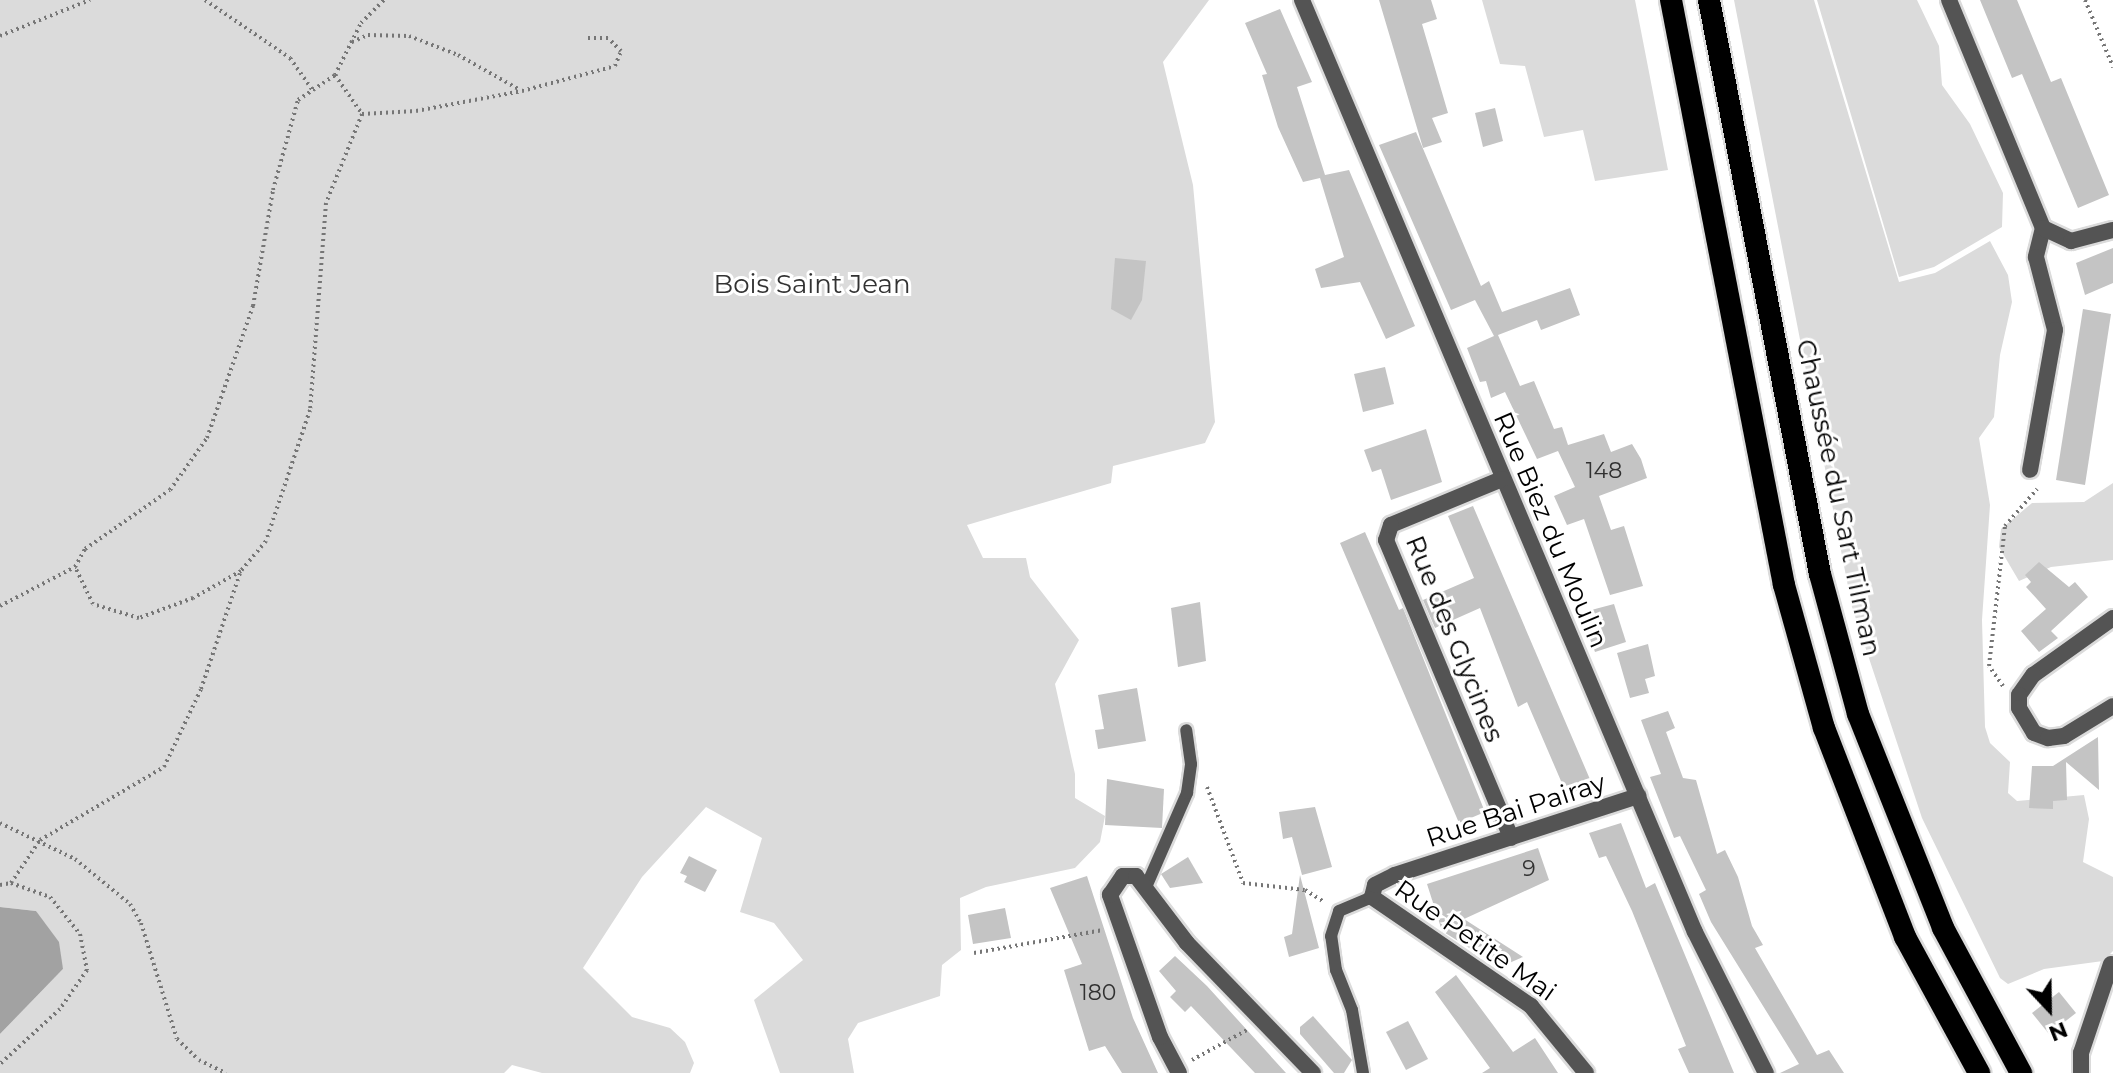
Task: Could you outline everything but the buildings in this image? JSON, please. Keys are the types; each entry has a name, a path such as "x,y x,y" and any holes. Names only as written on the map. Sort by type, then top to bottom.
{"highway":[{"path":"1671,0 1784,585 1800,642 1861,830 1905,937 1979,1073"},
{"name":"Chaussée du Sart Tilman","path":"1709,0 1820,574 1858,714 1902,836 1994,1030 2021,1073"}],"street":[{"name":"Rue Biez du Moulin","path":"1302,0 1695,932 1766,1073"},
{"path":"1949,0 2043,228 2036,257 2055,330 2036,475"},
{"path":"2043,228 2071,241 2113,230"},
{"name":"Rue des Glycines","path":"1502,479 1391,525 1386,533 1511,838"},
{"path":"2113,618 2033,675 2019,695 2024,722 2048,738 2064,736 2113,706"},
{"name":"Rue Bai Pairay","path":"1372,897 1375,885 1395,875 1638,796"},
{"path":"1178,1071 1110,895 1114,884 1136,876 1170,924 1313,1073"},
{"name":"Rue Petite Mai","path":"1372,897 1399,920 1531,1006 1586,1073"},
{"path":"2081,1073 2081,1053 2111,964"}],"lane":[{"path":"1146,887 1187,793 1191,764 1186,730"},
{"name":"Rue Petite Mai","path":"1339,911 1372,897"},
{"path":"1339,911 1331,936 1333,960 1352,1010 1363,1073"}],"path":[{"path":"0,36 90,0"},
{"path":"205,0 290,58 312,90"},
{"path":"0,606 75,567 85,549 170,490 207,438 253,306 273,190 298,100 335,75 350,44 384,0"},
{"path":"2085,0 2113,65"},
{"path":"350,44 368,35 409,36 458,55 522,91"},
{"path":"362,114 416,111 522,91 615,66 621,51 608,38 584,38"},
{"path":"335,75 362,114"},
{"path":"75,567 93,604 139,618 193,598 241,571 266,541 310,410 326,203 362,114"},
{"path":"2019,695 1998,683 1989,666 2005,526 2036,475"},
{"path":"11,883 40,840 164,767 201,689 241,571"},
{"path":"1191,764 1204,779 1243,883 1305,890 1339,911"},
{"path":"0,823 75,859 134,909 177,1039 199,1060 226,1073"},
{"path":"0,885 11,883 50,897 80,934 87,970 60,1009 0,1064"},
{"path":"974,953 1121,927"},
{"path":"1178,1071 1263,1021"}],"green space":[{"name":"Bois Saint Jean","path":"0,0 1209,0 1163,62 1193,185 1215,422 1205,443 1113,466 1111,483 967,525 983,558 1026,558 1030,577 1079,640 1055,684 1075,774 1075,798 1105,816 1100,842 1075,868 986,887 960,898 961,950 942,965 940,996 858,1023 848,1039 854,1073 780,1073 754,1000 803,960 774,923 740,912 762,838 706,807 642,877 583,968 632,1017 670,1028 685,1042 694,1063 690,1073 542,1073 512,1065 504,1073 0,1073 0,1034 63,969 36,911 0,907"},
{"path":"1482,0 1635,0 1668,170 1595,181 1583,130 1544,137 1525,66 1500,64"},
{"path":"1734,0 1814,0 1899,282 1935,273 1990,241 2008,275 2012,302 2000,355 1994,417 1979,438 1990,505 1982,620 1985,727 1990,743 2010,762 2008,793 2017,801 2084,795 2089,819 2083,862 2113,877 2113,951 2103,961 2044,969 2008,984 2000,978 1922,818 1852,607"},
{"path":"1817,0 1917,0 1939,46 1942,85 1970,124 2003,193 2002,227 1934,267 1899,277"},
{"path":"2113,483 2113,560 2051,567 2019,581 1999,547 2001,529 2032,503 2084,502"}],"shaded area":[{"path":"0,907 36,911 59,942 63,969 0,1034"}]}
